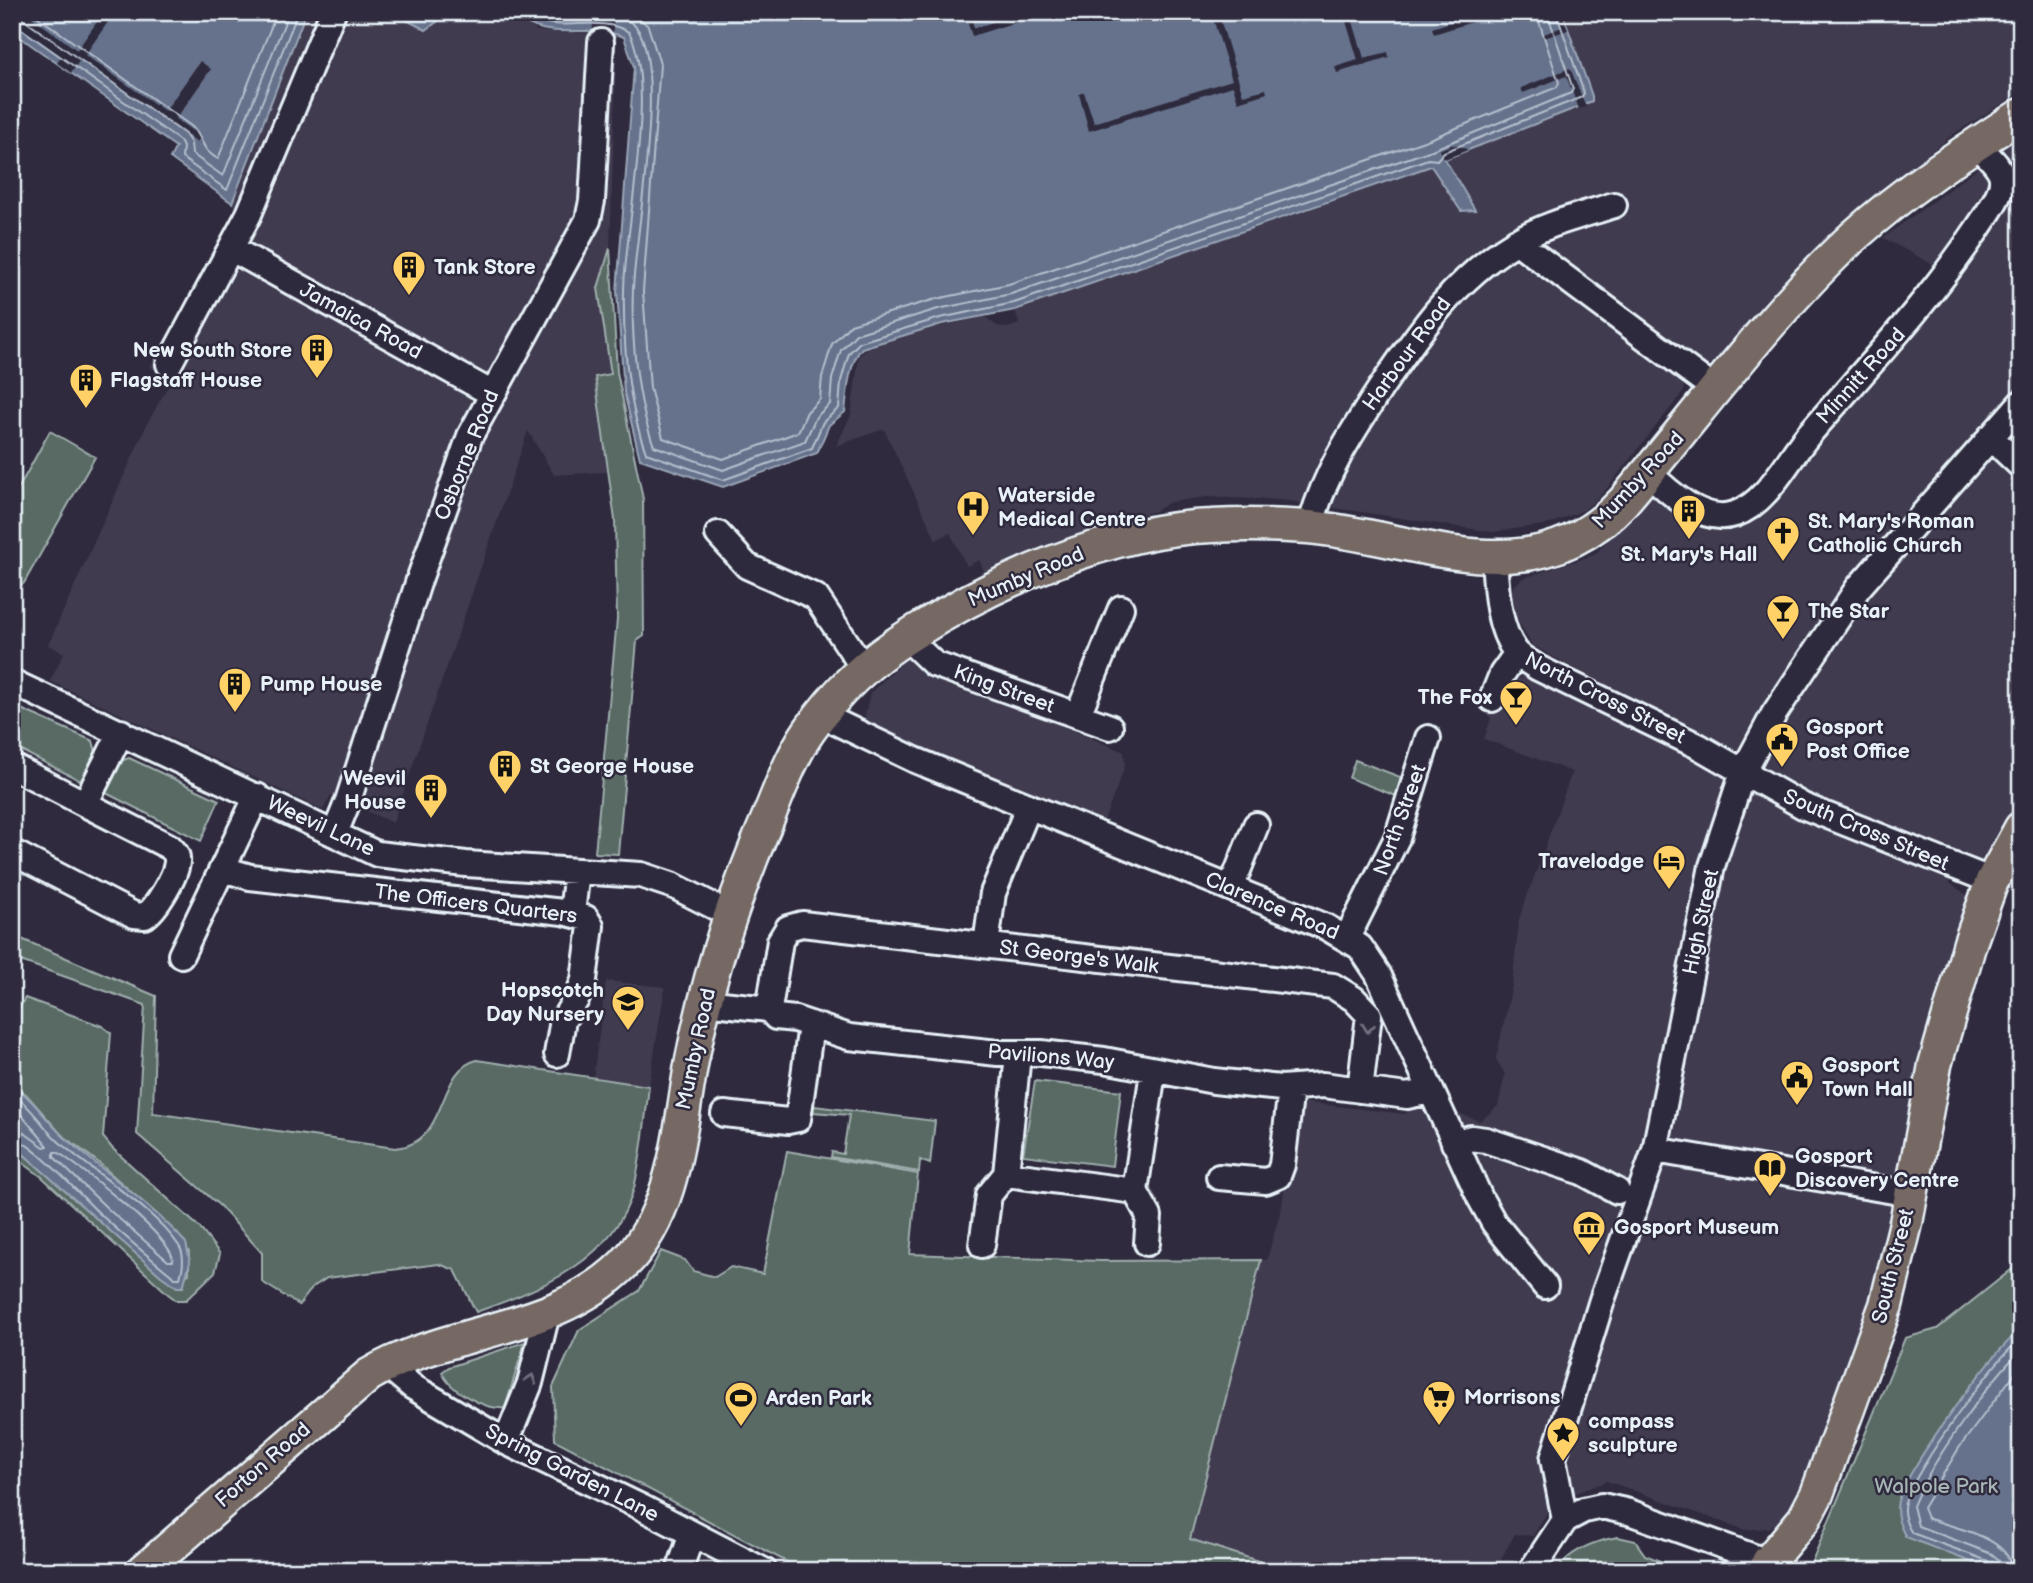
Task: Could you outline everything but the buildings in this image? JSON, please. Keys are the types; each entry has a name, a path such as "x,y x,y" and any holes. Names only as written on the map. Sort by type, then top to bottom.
{"main road":[{"name":"Mumby Road","path":"387,1365 450,1342 547,1314 603,1282 621,1267 651,1230 668,1189 704,1002 729,914 788,770 804,739 821,715 863,669 906,637 973,597 1111,541 1209,526 1310,527 1459,554 1494,557 1545,551 1584,535 1608,518 1789,303 1846,244 1927,176 2021,115"},
{"name":"South Street","path":"1768,1566 1804,1519 1827,1470 1886,1305 1911,1194 1937,1057 1970,943 1992,881 2021,828"},
{"name":"Forton Road","path":"143,1571 347,1391 387,1365"}],"street":[{"path":"169,364 232,249 333,12"},
{"name":"Osborne Road","path":"335,833 348,802 458,465 491,393 588,220 592,201 601,42"},
{"name":"Minnitt Road","path":"1648,472 1684,502 1712,514 1737,514 1755,502 1798,447 1938,287 1984,219 2003,183 2001,172 1976,144"},
{"name":"Harbour Road","path":"1310,527 1318,496 1330,467 1428,318 1472,272 1516,241 1557,223 1614,205"},
{"path":"1516,241 1717,391"},
{"name":"Jamaica Road","path":"232,249 491,393"},
{"name":"High Street","path":"1565,1520 1553,1459 1602,1300 1655,1150 1712,866 1743,772 1774,713 1858,588 2021,403"},
{"path":"1990,437 2021,466"},
{"path":"718,534 747,566 816,597 863,669"},
{"name":"North Cross Street","path":"1494,557 1502,617 1517,653 1560,680 1698,746 1743,772"},
{"path":"1077,715 1121,608"},
{"name":"King Street","path":"906,637 934,664 1110,727"},
{"path":"1492,699 1502,674 1517,653"},
{"name":"Weevil Lane","path":"12,682 391,857 622,872 655,878 729,914"},
{"name":"Clarence Road","path":"821,715 862,737 1347,938 1365,953 1375,968 1454,1143 1494,1223 1534,1282"},
{"path":"85,804 121,732"},
{"name":"North Street","path":"1347,938 1397,838 1429,738"},
{"path":"12,766 170,847 177,854 178,863 155,910 145,916 134,915 12,852"},
{"name":"South Cross Street","path":"1743,772 1803,806 1867,834 1992,881"},
{"path":"181,955 257,796"},
{"path":"986,945 993,893 1029,806"},
{"path":"1231,888 1256,825"},
{"name":"The Officers Quarters","path":"223,869 250,877 572,913 589,921 590,934 583,985 563,1020 557,1054"},
{"path":"572,913 578,871"},
{"name":"St George's Walk","path":"769,1009 780,941 788,928 798,924 1331,986 1339,988 1368,1012 1364,1091"},
{"name":"Pavilions Way","path":"704,1002 769,1009 776,1017 849,1037 1104,1060 1153,1072 1291,1088 1317,1085 1412,1096 1430,1091"},
{"path":"724,1114 788,1121 798,1119 811,1025"},
{"path":"982,1245 989,1195 1006,1174 1018,1054"},
{"path":"1147,1243 1149,1216 1135,1191 1153,1072"},
{"path":"1219,1177 1266,1181 1280,1173 1291,1088"},
{"path":"1454,1143 1471,1138 1486,1140 1582,1172 1617,1191"},
{"path":"1655,1150 1911,1194"},
{"path":"1006,1174 1135,1191"},
{"path":"506,1442 533,1374 547,1314"},
{"name":"Spring Garden Lane","path":"387,1365 405,1382 506,1442 764,1571"},
{"path":"1531,1571 1565,1520 1584,1510 1609,1506 1768,1566"},
{"path":"679,1571 692,1534"}],"shaded area":[{"path":"306,12 391,12 426,30 445,16 518,18 538,31 617,34 610,248 598,289 611,374 596,377 607,472 554,475 528,431 393,823 331,795 323,810 50,681 64,653 48,645 148,422 172,379 150,367 229,223 235,207 232,203"},
{"path":"1562,12 2021,12 2021,92 1955,133 1861,206 1808,256 1722,354 1701,373 1607,306 1596,318 1682,378 1684,391 1604,492 1584,510 1550,524 1492,532 1282,500 1206,497 1170,502 1155,511 1098,526 985,573 979,560 967,566 950,533 936,540 884,429 836,446 851,415 859,356 867,349 909,333 985,317 997,326 1007,328 1019,324 1015,310 1432,166 1461,211 1475,210 1445,159 1592,100"},
{"path":"2021,136 2021,801 1990,855 1980,865 1958,862 1950,883 1971,898 1925,1053 1861,1330 1791,1513 1769,1528 1745,1530 1607,1481 1571,1495 1550,1508 1533,1536 1515,1534 1494,1571 1289,1571 1190,1539 1261,1260 1267,1260 1282,1205 1294,1116 1301,1102 1406,1114 1408,1105 1443,1098 1450,1110 1480,1121 1498,1106 1505,1074 1496,1059 1512,985 1519,919 1572,772 1484,739 1491,718 1487,715 1513,682 1527,673 1655,713 1532,645 1514,613 1511,593 1514,586 1523,578 1594,555 1650,497 1657,497 1714,525 1833,422 1960,279 1883,238"},
{"path":"904,655 981,692 1124,752 1125,766 1104,821 868,725 865,715 870,693 900,665"},
{"name":"Hopscotch Day Nursery","path":"606,981 665,987 649,1086 593,1078"}],"green space":[{"path":"610,248 617,372 643,499 644,636 637,641 618,854 595,853 617,619 615,520 595,377 611,374 598,288"},
{"path":"50,431 95,457 24,583 12,593 12,500"},
{"path":"12,705 93,741 96,752 81,781 12,746"},
{"path":"129,758 219,800 201,841 104,792 120,761"},
{"path":"1355,760 1403,778 1396,796 1349,778"},
{"path":"12,935 156,996 153,1113 395,1148 413,1143 425,1134 434,1121 454,1077 464,1066 477,1060 649,1086 637,1176 624,1213 610,1235 572,1269 525,1293 476,1312 455,1270 439,1264 327,1278 313,1287 299,1305 262,1282 262,1253 220,1206 137,1134 145,1005 12,958"},
{"path":"25,998 102,1026 111,1033 103,1137 199,1227 220,1254 215,1272 186,1300 176,1300 168,1294 42,1177 12,1155 12,1144 172,1284 189,1274 189,1252 177,1233 99,1163 61,1134 26,1094 12,1085 12,1022"},
{"path":"1035,1081 1121,1091 1112,1166 1023,1155"},
{"path":"814,1106 935,1121 930,1164 920,1160 919,1172 831,1157 832,1152 843,1154 849,1115 813,1112"},
{"path":"787,1151 918,1174 910,1254 1100,1261 1261,1260 1190,1539 1289,1571 804,1571 555,1440 553,1387 579,1330 639,1291 661,1251 685,1260 693,1271 715,1277 731,1267 763,1274"},
{"name":"Walpole Park","path":"2021,1262 2021,1571 1808,1571 1905,1338 1937,1329"},
{"path":"525,1342 505,1408 488,1406 469,1398 452,1386 442,1372 449,1367"},
{"path":"1618,1537 1635,1541 1645,1555 1685,1571 1556,1571 1575,1552 1600,1541"}],"water":[{"path":"12,12 306,12 232,203 170,158 176,147 14,33 12,35"},
{"path":"391,12 450,12 426,30"},
{"path":"513,12 1562,12 1592,101 1445,159 1475,210 1461,211 1431,166 1015,310 942,324 862,348 851,369 845,412 829,425 817,453 723,487 640,459 624,392 617,291 634,67 624,37 595,31 552,31 538,28"},
{"path":"12,1085 32,1102 62,1135 157,1214 186,1243 190,1262 183,1287 177,1287 161,1276 12,1144"},
{"path":"2021,1330 2021,1571 1994,1571 1906,1537 1897,1506 1904,1485 1952,1411 2008,1341"}],"pier":[{"path":"12,12 25,12 77,50 104,12 115,12 85,55 165,111 200,61 211,69 176,119 201,137 197,142 80,60 71,73 57,63 61,56 12,21"},
{"path":"594,12 615,12 612,36 592,35"},
{"path":"964,12 970,12 974,28 1025,12 1048,12 972,36"},
{"path":"1211,12 1218,12 1243,95 1266,89 1267,93 1238,102 1233,86 1089,131 1079,94 1084,92 1094,123 1232,80"},
{"path":"1343,12 1350,12 1364,58 1388,52 1389,57 1337,73 1335,67 1358,60"},
{"path":"1452,12 1457,12 1459,19 1480,12 1482,19 1434,34 1432,28 1454,21"},
{"path":"1557,12 1562,12 1568,30 1544,38 1544,34 1562,27"},
{"path":"1570,68 1586,107 1579,109 1566,76 1523,93 1521,88"},
{"path":"1451,145 1468,150 1445,159 1439,150"}],"place":[{"name":"Tank Store","path":"409,297"},
{"name":"New South Store","path":"317,380"},
{"name":"Flagstaff House","path":"86,410"},
{"name":"Waterside Medical Centre","path":"973,537"},
{"name":"St. Mary's Hall","path":"1689,541"},
{"name":"St. Mary's Roman Catholic Church","path":"1783,563"},
{"name":"The Star","path":"1783,641"},
{"name":"Pump House","path":"235,714"},
{"name":"The Fox","path":"1516,727"},
{"name":"Gosport Post Office","path":"1782,769"},
{"name":"St George House","path":"505,796"},
{"name":"Weevil House","path":"431,820"},
{"name":"Travelodge","path":"1669,891"},
{"name":"Hopscotch Day Nursery","path":"628,1032"},
{"name":"Gosport Town Hall","path":"1797,1107"},
{"name":"Gosport Discovery Centre","path":"1770,1198"},
{"name":"Gosport Museum","path":"1589,1257"},
{"name":"Morrisons","path":"1439,1427"},
{"name":"Arden Park","path":"741,1428"},
{"name":"compass sculpture","path":"1563,1463"}]}
